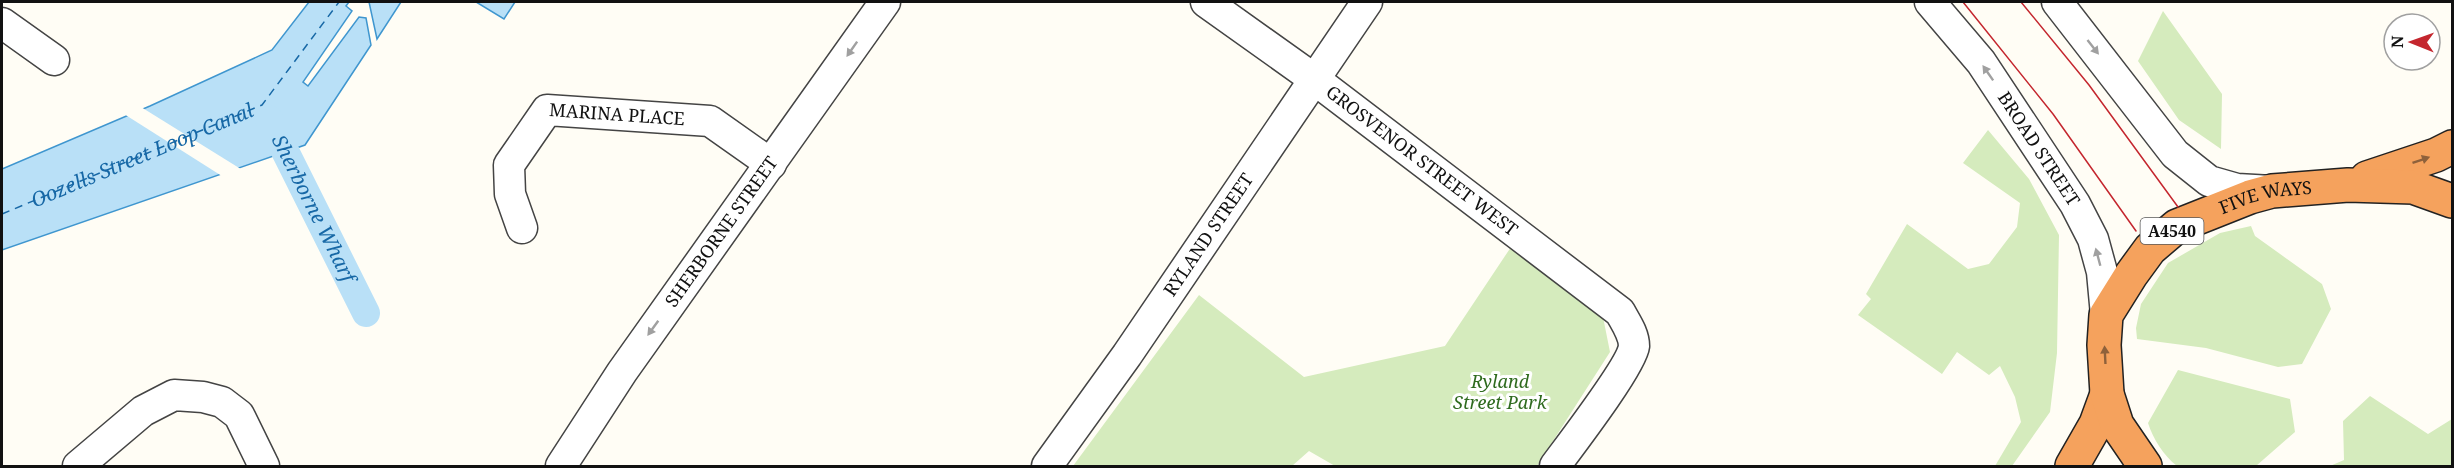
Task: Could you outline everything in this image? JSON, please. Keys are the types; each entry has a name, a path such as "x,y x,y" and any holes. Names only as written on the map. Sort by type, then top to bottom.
{"highway":[{"name":"A4540","path":"2348,184 2436,155 2452,147"},
{"name":"FIVE WAYS","path":"2145,466 2117,425 2107,394 2104,345 2106,315 2150,249 2177,226 2250,197 2272,191 2348,184 2413,187 2452,201"},
{"name":"A4540","path":"2072,466 2097,424 2107,394"}],"street":[{"name":"SHERBORNE STREET","path":"561,466 622,372 885,2"},
{"name":"GROSVENOR STREET WEST","path":"1206,2 1314,79 1620,312 1631,330 1634,348 1615,382 1555,466"},
{"name":"RYLAND STREET","path":"1047,466 1127,355 1367,2"},
{"name":"BROAD STREET","path":"1930,2 1981,62 2075,204 2093,239 2102,272 2106,315"},
{"path":"2057,2 2175,154 2209,181 2237,189 2272,191"},
{"path":"2,22 54,60"},
{"name":"MARINA PLACE","path":"522,228 510,194 509,165 547,110 710,121 771,164"},
{"path":"78,466 143,411 174,396 203,397 222,402 239,415 264,466"}],"green space":[{"path":"2163,11 2222,94 2221,149 2179,120 2138,61"},
{"path":"1988,130 2029,179 2059,235 2057,353 2050,412 2012,466 1995,466 2021,422 2015,397 2000,366 1989,375 1957,352 1942,374 1858,315 1871,299 1866,294 1907,224 1968,269 1989,264 2017,227 2020,203 1963,163"},
{"path":"2251,226 2255,236 2322,284 2331,309 2302,364 2278,367 2206,348 2137,339 2136,328 2141,304 2168,263 2220,233"},
{"name":"Ryland Street Park","path":"1513,244 1603,317 1610,352 1537,466 1335,466 1309,451 1292,466 1073,466 1199,295 1304,377 1445,346"},
{"path":"2178,370 2290,399 2295,432 2256,466 2177,466 2160,447 2148,423"},
{"path":"2370,396 2428,434 2452,419 2452,466 2330,466 2344,460 2343,421"}],"water":[{"name":"Oozells Street Loop Canal","path":"309,2 349,2 346,6 352,11 303,82 308,86 359,17 366,18 371,45 305,145 2,250 2,169 150,106 272,50"},
{"path":"369,2 401,2 377,39"},
{"path":"476,2 515,2 504,19"}],"pier":[{"path":"141,107 244,171 225,178 124,114"}],"waterway":[{"name":"Sherborne Wharf","path":"269,119 366,313"}],"ferry route":[{"path":"2,214 262,105 339,2"}],"tram line":[{"path":"1963,2 2053,114 2136,231"},
{"path":"2021,2 2089,85 2178,207"}]}
